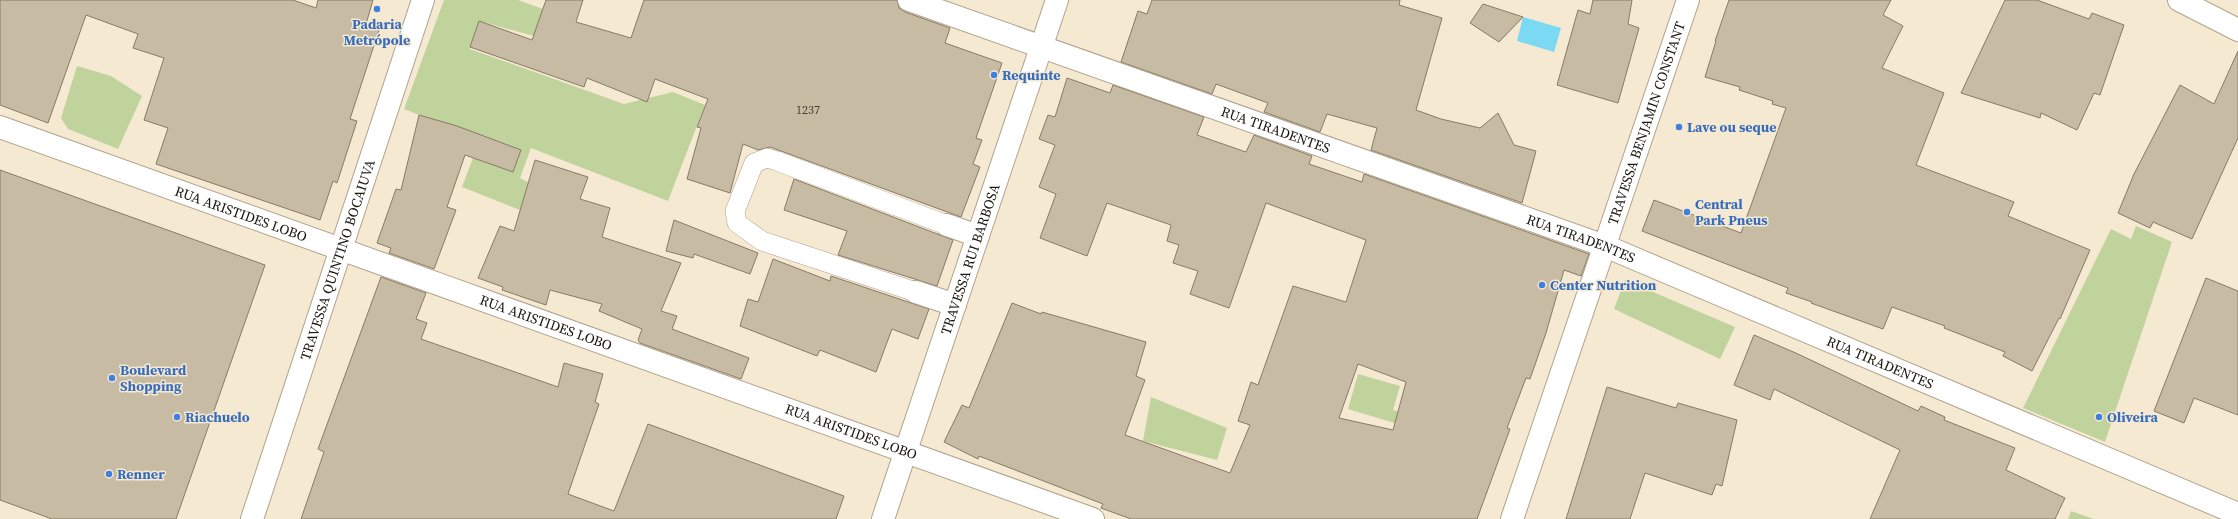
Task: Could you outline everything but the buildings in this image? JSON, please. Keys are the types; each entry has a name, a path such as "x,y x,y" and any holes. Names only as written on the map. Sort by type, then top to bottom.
{"street":[{"name":"TRAVESSA QUINTINO BOCAIUVA","path":"252,519 423,0"},
{"name":"RUA TIRADENTES","path":"909,0 1605,246 2238,514"},
{"name":"TRAVESSA RUI BARBOSA","path":"883,519 1057,0"},
{"name":"TRAVESSA BENJAMIN CONSTANT","path":"1512,519 1688,0"},
{"path":"2179,0 2238,30"},
{"name":"RUA ARISTIDES LOBO","path":"0,127 340,251 905,450 1093,519"},
{"path":"947,225 978,236"},
{"path":"916,292 955,305"}],"lane":[{"path":"916,292 762,241 737,223 735,211 754,163 767,158 777,161 947,225"}],"green space":[{"path":"444,0 518,0 543,9 534,36 479,21 470,49 624,104 673,92 705,105 668,201 531,148 520,178 530,183 520,210 462,187 480,139 404,109"},
{"path":"77,66 111,76 142,96 118,149 68,129 61,118"},
{"path":"2136,226 2172,242 2105,442 2023,408 2111,229 2131,239"},
{"path":"1625,280 1735,327 1720,359 1614,309"},
{"path":"1358,374 1400,386 1393,410 1404,413 1401,425 1348,409"},
{"path":"1151,397 1227,428 1217,460 1143,441"},
{"path":"2071,511 2094,519 2068,519"}],"water":[{"path":"1523,17 1561,28 1554,52 1517,41"}],"place":[{"name":"Padaria Metrópole","path":"377,9"},
{"name":"Requinte","path":"994,75"},
{"name":"Lave ou seque","path":"1679,127"},
{"name":"Central Park Pneus","path":"1687,212"},
{"name":"Center Nutrition","path":"1542,285"},
{"name":"Boulevard Shopping","path":"112,378"},
{"name":"Riachuelo","path":"177,417"},
{"name":"Oliveira","path":"2099,417"},
{"name":"Renner","path":"109,474"}]}
